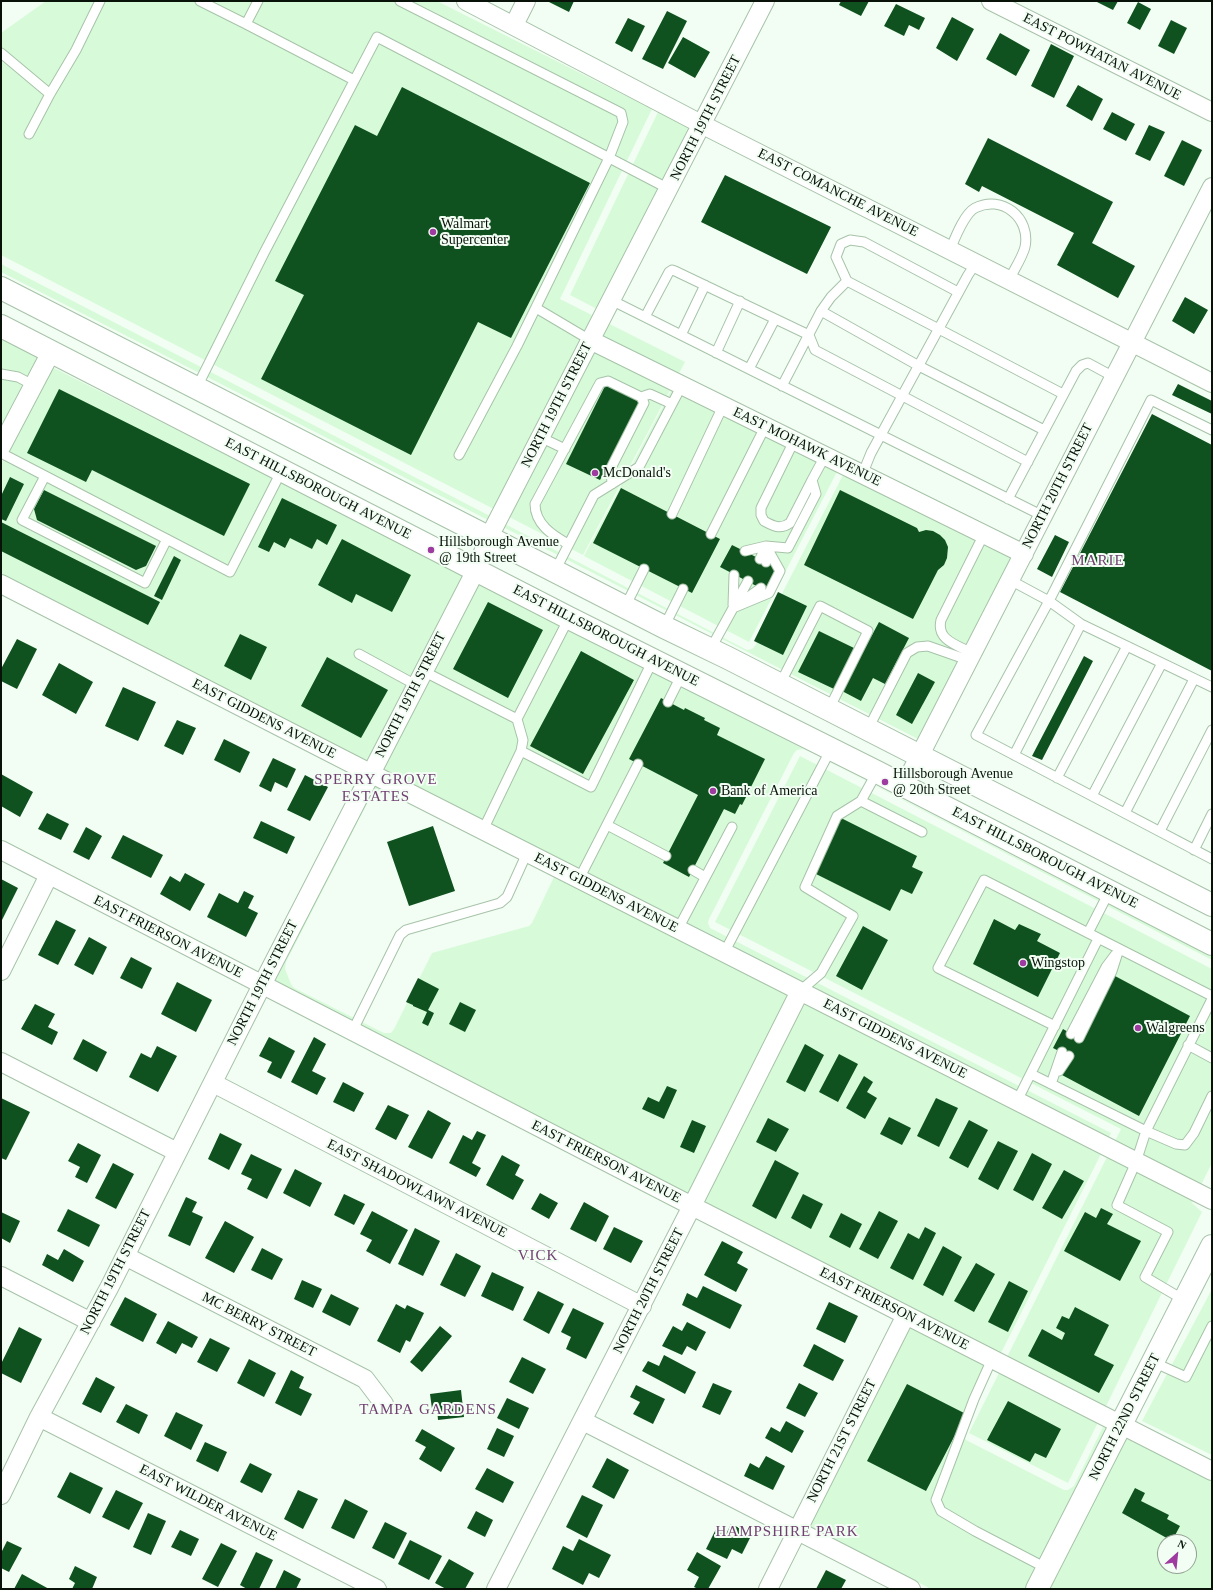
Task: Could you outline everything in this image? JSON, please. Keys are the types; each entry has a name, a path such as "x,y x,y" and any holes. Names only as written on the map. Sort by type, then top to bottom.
{"main road":[{"path":"1,288 489,536 625,608 919,754 1212,904"},
{"name":"EAST HILLSBOROUGH AVENUE","path":"1,326 569,618 877,772 1212,944"},
{"name":"NORTH 22ND STREET","path":"1037,1589 1211,1249"}],"street":[{"name":"EAST COMANCHE AVENUE","path":"466,1 703,125 1212,383"},
{"path":"514,25 526,1"},
{"name":"NORTH 19TH STREET","path":"1,1495 39,1417 91,1322 370,773 476,570 489,536 766,1"},
{"name":"EAST POWHATAN AVENUE","path":"991,1 1212,112"},
{"name":"NORTH 20TH STREET","path":"904,786 919,754 1024,554 1212,186"},
{"name":"EAST MOHAWK AVENUE","path":"590,340 1024,554"},
{"path":"1,447 51,352"},
{"name":"EAST GIDDENS AVENUE","path":"1,584 678,930 1212,1200"},
{"name":"EAST FRIERSON AVENUE","path":"1,850 352,1032 1212,1471"},
{"path":"1,971 49,875"},
{"name":"NORTH 20TH STREET","path":"496,1589 642,1306 800,991"},
{"path":"1,1062 177,1152"},
{"name":"EAST SHADOWLAWN AVENUE","path":"213,1083 642,1306"},
{"name":"MC BERRY STREET","path":"125,1256 365,1379 384,1404"},
{"path":"1,1276 91,1322"},
{"name":"NORTH 21ST STREET","path":"768,1589 906,1315"},
{"name":"EAST WILDER AVENUE","path":"39,1417 377,1589"},
{"path":"583,1420 910,1589"}],"lane":[{"path":"30,134 50,94 76,50 100,1"},
{"path":"200,1 354,80"},
{"path":"246,24 258,1"},
{"path":"400,1 621,113 623,122 609,158 536,308 459,456"},
{"path":"197,387 376,37 669,189"},
{"path":"1,53 50,94"},
{"path":"950,250 966,218 974,209 988,204 1010,209 1018,216 1025,234 1025,247 1009,280"},
{"path":"958,292 864,242 850,240 841,244 836,257 847,281 1063,394"},
{"path":"862,475 871,453 958,292 976,263"},
{"path":"645,317 669,272 672,270 809,335 815,350 1028,462"},
{"path":"782,386 821,311 831,297 847,281"},
{"path":"681,335 705,285"},
{"path":"611,300 1043,516"},
{"path":"716,353 740,301"},
{"path":"536,308 590,340"},
{"path":"821,311 918,366 1044,430"},
{"path":"749,369 775,319"},
{"path":"1008,499 1076,371 1082,365 1088,363 1114,378"},
{"path":"1,374 18,377 33,385"},
{"path":"568,544 550,534 541,523 535,512 535,504 600,383 608,381 641,397 644,403 611,468 612,484"},
{"path":"555,571 594,495 639,467 682,385"},
{"path":"641,397 650,394 672,404"},
{"path":"1212,430 1151,400 1049,601 976,735 1212,859"},
{"path":"672,514 723,406"},
{"path":"711,534 765,426"},
{"path":"540,437 565,449"},
{"path":"794,441 761,508 761,515 764,521 777,528 784,527 790,523 825,456"},
{"path":"1,453 230,572 282,470"},
{"path":"45,476 22,520 146,583 167,539"},
{"path":"766,546 788,548 816,494 812,480"},
{"path":"970,656 946,638 939,627 941,620 984,534"},
{"path":"766,546 759,558 766,546"},
{"path":"733,608 769,593 780,571 766,546"},
{"path":"625,608 644,569"},
{"path":"1010,580 1049,601 1081,624 1212,688"},
{"path":"710,650 748,581 733,608"},
{"path":"664,627 683,589"},
{"path":"780,684 820,606 868,631 829,709"},
{"path":"483,830 521,752 523,740 517,719 569,618"},
{"path":"1014,755 1081,624"},
{"path":"868,729 907,653 917,647 928,646 970,656"},
{"path":"1057,778 1127,646"},
{"path":"359,654 517,719"},
{"path":"521,752 591,787 653,660"},
{"path":"1092,796 1162,663"},
{"path":"668,702 682,674"},
{"path":"1125,813 1194,679"},
{"path":"1160,831 1212,730"},
{"path":"724,953 831,749"},
{"path":"579,879 638,764"},
{"path":"800,991 821,973 853,916 805,887 837,816 861,801 877,772"},
{"path":"861,801 922,832"},
{"path":"1194,850 1212,814"},
{"path":"607,825 666,856"},
{"path":"678,930 732,827"},
{"path":"352,1032 400,935 406,930 500,904 507,897 528,853"},
{"path":"693,870 705,877"},
{"path":"1055,1026 938,968 984,880 1212,997 1146,1131 1136,1162 1117,1205 1168,1232 1145,1277 1184,1300"},
{"path":"1088,933 1109,892"},
{"path":"1017,1101 1098,939"},
{"path":"1075,1036 1112,971 1120,949"},
{"path":"1188,1046 1212,1058"},
{"path":"1051,1084 1065,1054"},
{"path":"1031,1074 1146,1131 1176,1144 1185,1144 1194,1133 1212,1096"},
{"path":"1153,1362 1186,1377 1212,1326"},
{"path":"992,1359 974,1399 936,1500 941,1511 975,1531 1048,1569"}],"shaded area":[{"path":"46,1 437,1 652,109 560,299 685,362 583,555 1,255 1,33"},
{"path":"658,112 691,129 597,309 570,295"},
{"path":"1,264 490,516 488,520 1,272"},
{"path":"1,337 42,358 1,434"},
{"path":"52,367 464,575 367,761 1,573 1,464"},
{"path":"674,385 839,468 749,642 584,556"},
{"path":"843,475 1012,559 918,739 503,527 505,524 747,650 752,649 755,646"},
{"path":"478,583 804,749 797,750 794,753 709,919 708,923 710,928 1111,1133 1109,1137 382,769"},
{"path":"800,756 1212,969 1212,1163 1192,1203 1202,1212 1068,1483 969,1433 1121,1129 715,922"},
{"path":"818,756 1212,957 1212,960"},
{"path":"374,785 382,790 371,796 286,962 285,969 294,988 384,1033 391,1033 432,953 529,926 532,923 554,877 789,996 689,1194 273,981"},
{"path":"803,1003 1101,1154 1001,1353 704,1202"},
{"path":"1212,1289 1212,1455 1142,1421"},
{"path":"909,1327 993,1370 963,1429 963,1436 966,1440 1064,1490 1068,1490 1074,1486 1103,1427 1109,1430 1028,1589 931,1589 809,1527"},
{"path":"1124,1437 1212,1481 1212,1589 1047,1589"}],"building":[{"path":"547,1 574,1 569,12"},
{"path":"841,1 869,1 861,16 839,5"},
{"path":"1095,1 1118,1 1113,10"},
{"path":"1138,2 1151,9 1140,30 1127,23"},
{"path":"896,4 925,18 919,30 909,25 904,36 884,26"},
{"path":"667,11 687,21 663,69 642,59"},
{"path":"952,17 974,29 957,61 936,48"},
{"path":"628,18 645,26 632,52 615,43"},
{"path":"1171,20 1187,28 1174,54 1158,46"},
{"path":"1000,33 1030,50 1016,76 986,59"},
{"path":"683,37 710,52 695,78 668,63"},
{"path":"1051,44 1074,56 1054,98 1031,86"},
{"path":"1078,85 1103,99 1092,121 1066,106"},
{"name":"Walmart Supercenter","path":"402,87 590,183 511,338 478,322 411,455 261,379 304,295 275,281 355,125 377,136"},
{"path":"1112,112 1135,124 1126,141 1103,129"},
{"path":"1149,125 1165,132 1150,161 1135,154"},
{"path":"988,138 1113,202 1092,243 1135,266 1118,298 1057,265 1074,233 982,186 979,192 965,184"},
{"path":"1182,140 1202,150 1184,186 1164,176"},
{"path":"725,175 831,227 807,274 701,222"},
{"path":"1185,297 1208,310 1194,334 1172,321"},
{"path":"606,384 640,401 600,480 566,464"},
{"path":"1178,384 1212,401 1212,414 1172,395"},
{"path":"59,389 250,484 224,536 92,470 86,482 27,453"},
{"path":"1152,414 1212,445 1212,671 1060,592"},
{"path":"10,477 24,484 6,521 1,519 1,496"},
{"path":"621,488 720,539 692,593 593,543"},
{"path":"44,490 156,546 146,566 136,570 37,520 34,509"},
{"path":"840,490 917,528 919,532 926,530 933,531 945,540 948,547 947,558 944,565 938,570 913,619 804,565"},
{"path":"282,498 337,525 327,545 317,539 312,549 290,538 285,548 274,542 269,552 258,547"},
{"path":"1,522 160,602 148,625 1,551"},
{"path":"1055,535 1069,542 1052,577 1037,569"},
{"path":"342,539 411,575 392,612 356,594 352,603 318,585"},
{"path":"732,545 778,568 766,591 720,567"},
{"path":"174,556 181,560 162,600 154,596"},
{"path":"778,592 807,606 783,655 754,641"},
{"path":"488,602 543,630 508,698 453,669"},
{"path":"879,622 909,638 885,684 873,678 861,701 842,691"},
{"path":"819,631 854,648 834,689 798,672"},
{"path":"240,634 267,647 251,680 224,666"},
{"path":"17,639 37,649 17,689 1,681 1,669"},
{"path":"581,651 634,680 583,774 530,746"},
{"path":"1084,656 1093,661 1042,760 1032,756"},
{"path":"327,657 388,690 361,738 301,706"},
{"path":"59,663 93,682 76,714 42,695"},
{"path":"918,673 935,682 912,724 896,715"},
{"path":"123,687 156,702 138,741 105,726"},
{"path":"661,698 684,710 685,708 705,718 704,720 720,728 717,735 765,759 742,805 740,804 735,814 724,809 689,877 663,863 698,795 629,759"},
{"path":"177,720 196,728 183,755 164,746"},
{"path":"224,739 250,752 240,773 214,760"},
{"path":"273,758 296,769 287,788 275,782 271,792 259,786"},
{"path":"1,774 33,792 20,817 1,806"},
{"path":"305,775 328,787 310,821 287,810"},
{"path":"47,813 69,824 61,840 38,829"},
{"path":"841,818 917,856 912,867 923,872 912,894 901,889 890,911 814,873"},
{"path":"261,821 295,837 287,854 253,838"},
{"path":"433,826 455,891 409,906 387,842"},
{"path":"86,827 102,836 89,860 73,852"},
{"path":"123,835 163,855 151,878 111,858"},
{"path":"185,873 205,884 190,911 160,894 170,876 180,882"},
{"path":"1,879 18,888 1,922"},
{"path":"244,891 254,896 248,908 258,913 246,937 207,917 219,893 238,903"},
{"path":"994,919 1015,930 1019,924 1041,934 1037,941 1060,953 1038,997 973,964"},
{"path":"56,920 76,930 58,965 38,955"},
{"path":"863,926 888,940 862,990 836,976"},
{"path":"89,937 107,947 93,975 74,965"},
{"path":"131,957 152,968 142,989 120,978"},
{"name":"Walgreens","path":"1115,976 1190,1016 1139,1116 1062,1075 1071,1057 1053,1048 1063,1029 1082,1040"},
{"path":"418,978 439,989 428,1010 434,1013 428,1026 422,1023 427,1012 406,1002"},
{"path":"177,982 212,1000 196,1032 161,1014"},
{"path":"460,1002 476,1010 465,1032 449,1024"},
{"path":"35,1004 55,1014 48,1027 58,1032 52,1045 21,1029"},
{"path":"269,1037 295,1051 281,1079 267,1072 272,1062 259,1056"},
{"path":"314,1037 326,1044 312,1071 326,1078 317,1095 291,1082"},
{"path":"83,1039 107,1052 97,1072 73,1059"},
{"path":"805,1044 824,1055 805,1092 786,1082"},
{"path":"157,1046 177,1056 158,1092 129,1077 141,1053 151,1058"},
{"path":"839,1054 858,1064 838,1102 819,1092"},
{"path":"864,1076 873,1082 867,1092 877,1098 865,1119 846,1108"},
{"path":"343,1082 364,1093 354,1112 333,1102"},
{"path":"667,1086 677,1090 664,1119 642,1109 648,1097 659,1102"},
{"path":"1,1098 30,1112 6,1160 1,1158"},
{"path":"936,1098 958,1108 939,1147 917,1136"},
{"path":"388,1105 409,1115 396,1140 375,1129"},
{"path":"428,1110 451,1123 432,1159 408,1147"},
{"path":"889,1117 911,1128 902,1145 880,1134"},
{"path":"768,1118 789,1129 776,1152 756,1142"},
{"path":"692,1120 706,1126 694,1153 680,1147"},
{"path":"969,1120 988,1130 968,1168 949,1158"},
{"path":"477,1131 486,1135 472,1163 481,1168 476,1177 449,1163 463,1135 472,1140"},
{"path":"220,1133 242,1144 229,1170 208,1159"},
{"path":"998,1141 1018,1151 998,1190 978,1179"},
{"path":"78,1143 101,1155 87,1183 75,1177 80,1167 68,1161"},
{"path":"1032,1153 1052,1164 1033,1201 1013,1190"},
{"path":"251,1154 282,1169 267,1199 247,1189 252,1179 241,1174"},
{"path":"502,1155 520,1165 515,1175 524,1180 513,1200 486,1185"},
{"path":"775,1160 799,1173 776,1219 752,1206"},
{"path":"113,1163 134,1174 116,1209 95,1198"},
{"path":"295,1169 322,1183 310,1207 283,1193"},
{"path":"1064,1170 1084,1181 1062,1219 1042,1208"},
{"path":"540,1193 558,1203 549,1219 531,1209"},
{"path":"344,1194 365,1204 354,1225 334,1215"},
{"path":"803,1194 823,1204 811,1229 791,1218"},
{"path":"186,1197 197,1202 192,1212 203,1217 190,1246 168,1236"},
{"path":"584,1202 609,1216 596,1242 570,1229"},
{"path":"1101,1208 1113,1214 1107,1224 1141,1241 1120,1281 1064,1251 1085,1212 1096,1218"},
{"path":"68,1209 100,1225 89,1247 57,1231"},
{"path":"372,1211 408,1230 390,1264 366,1251 372,1240 360,1234"},
{"path":"879,1211 898,1221 878,1259 859,1249"},
{"path":"1,1212 20,1221 10,1243 1,1238"},
{"path":"841,1213 862,1224 850,1248 829,1237"},
{"path":"225,1221 254,1237 234,1273 205,1258"},
{"path":"614,1227 643,1241 631,1263 603,1249"},
{"path":"925,1227 936,1233 913,1280 890,1268 908,1233 919,1239"},
{"path":"415,1228 440,1241 423,1276 398,1264"},
{"path":"722,1241 743,1252 737,1263 748,1269 736,1292 704,1275"},
{"path":"943,1246 962,1257 943,1296 923,1285"},
{"path":"262,1248 283,1259 272,1280 251,1270"},
{"path":"64,1249 84,1261 73,1282 42,1265 47,1254 58,1260"},
{"path":"456,1253 481,1266 465,1297 440,1285"},
{"path":"976,1263 995,1274 974,1312 954,1301"},
{"path":"492,1272 524,1287 513,1311 481,1296"},
{"path":"302,1280 322,1289 313,1308 294,1299"},
{"path":"1009,1281 1028,1291 1008,1332 988,1322"},
{"path":"703,1286 742,1305 730,1329 682,1305 687,1293 697,1298"},
{"path":"538,1291 564,1304 549,1334 523,1320"},
{"path":"331,1294 359,1308 350,1326 322,1312"},
{"path":"125,1297 157,1314 143,1342 110,1325"},
{"path":"829,1302 858,1316 845,1343 816,1329"},
{"path":"396,1304 405,1309 407,1305 424,1313 410,1342 406,1340 400,1353 377,1341"},
{"path":"1075,1307 1109,1325 1094,1355 1114,1365 1099,1393 1028,1356 1042,1329 1062,1340 1065,1333 1056,1328 1062,1316 1069,1319"},
{"path":"573,1308 604,1323 586,1359 566,1349 571,1337 561,1332"},
{"path":"168,1321 198,1337 192,1348 182,1343 176,1354 156,1343"},
{"path":"687,1322 706,1332 696,1351 687,1346 682,1355 662,1346 673,1326 682,1331"},
{"path":"440,1326 452,1336 422,1372 410,1362"},
{"path":"19,1327 42,1339 21,1383 1,1373 1,1364"},
{"path":"210,1338 230,1348 217,1372 197,1362"},
{"path":"814,1344 844,1360 833,1381 803,1366"},
{"path":"664,1355 696,1372 685,1394 642,1371 648,1361 659,1366"},
{"path":"522,1357 546,1369 533,1394 509,1382"},
{"path":"249,1359 276,1373 264,1397 237,1383"},
{"path":"291,1370 304,1377 299,1388 312,1394 301,1416 275,1403"},
{"path":"96,1377 115,1387 101,1413 82,1404"},
{"path":"713,1383 732,1391 720,1415 702,1407"},
{"path":"799,1383 818,1393 805,1417 786,1408"},
{"path":"907,1384 966,1414 926,1491 867,1461"},
{"path":"636,1385 665,1399 653,1424 633,1414 640,1402 630,1397"},
{"path":"461,1390 464,1417 438,1420 437,1409 432,1409 430,1394"},
{"path":"507,1398 529,1408 519,1429 497,1418"},
{"path":"1008,1401 1061,1429 1046,1458 1035,1453 1030,1462 987,1440"},
{"path":"126,1404 148,1415 139,1434 116,1422"},
{"path":"176,1412 203,1425 191,1450 164,1436"},
{"path":"786,1421 804,1431 792,1453 765,1438 771,1427 780,1432"},
{"path":"497,1428 514,1436 504,1457 487,1449"},
{"path":"422,1429 455,1448 441,1472 419,1459 426,1447 415,1441"},
{"path":"205,1442 227,1452 218,1472 196,1461"},
{"path":"766,1456 785,1466 773,1490 744,1476 750,1463 759,1468"},
{"path":"607,1458 629,1470 614,1499 592,1487"},
{"path":"250,1463 272,1474 262,1493 240,1482"},
{"path":"487,1468 514,1482 503,1503 475,1489"},
{"path":"70,1472 103,1488 90,1514 57,1497"},
{"path":"1135,1488 1145,1493 1141,1501 1169,1515 1167,1519 1180,1526 1176,1534 1160,1534 1122,1513"},
{"path":"116,1490 143,1503 129,1530 102,1517"},
{"path":"298,1490 318,1499 303,1529 284,1519"},
{"path":"582,1495 603,1505 587,1538 566,1527"},
{"path":"345,1499 368,1511 354,1539 331,1528"},
{"path":"476,1511 493,1520 485,1537 467,1528"},
{"path":"148,1513 166,1521 151,1555 133,1547"},
{"path":"385,1522 407,1533 394,1559 372,1548"},
{"path":"731,1524 752,1534 742,1554 732,1549 727,1559 706,1549 716,1529 726,1534"},
{"path":"180,1530 199,1539 191,1556 171,1547"},
{"path":"579,1539 611,1555 599,1578 589,1573 583,1585 552,1569 563,1546 573,1551"},
{"path":"410,1540 442,1556 429,1580 398,1564"},
{"path":"7,1541 22,1548 9,1572 1,1568 1,1553"},
{"path":"221,1543 237,1551 218,1587 202,1579"},
{"path":"256,1552 273,1560 259,1589 247,1589 240,1585"},
{"path":"697,1552 721,1566 708,1589 698,1589 694,1587 699,1577 687,1570"},
{"path":"449,1559 474,1573 465,1589 446,1589 435,1583"},
{"path":"75,1566 97,1577 92,1589 72,1589 75,1583 69,1579"},
{"path":"284,1570 301,1579 296,1589 275,1589"},
{"path":"826,1570 846,1580 841,1589 816,1589"},
{"path":"22,1574 49,1589 14,1589"}],"place":[{"name":"Walmart Supercenter","path":"433,232"},
{"name":"McDonald's","path":"595,473"},
{"name":"Hillsborough Avenue @ 19th Street","path":"431,550"},
{"name":"Hillsborough Avenue @ 20th Street","path":"885,782"},
{"name":"Bank of America","path":"713,791"},
{"name":"Wingstop","path":"1023,963"},
{"name":"Walgreens","path":"1138,1028"}],"district":[{"name":"MARIE","path":"1098,561"},
{"name":"SPERRY GROVE ESTATES","path":"376,788"},
{"name":"VICK","path":"538,1256"},
{"name":"TAMPA GARDENS","path":"428,1410"},
{"name":"HAMPSHIRE PARK","path":"787,1532"}]}
